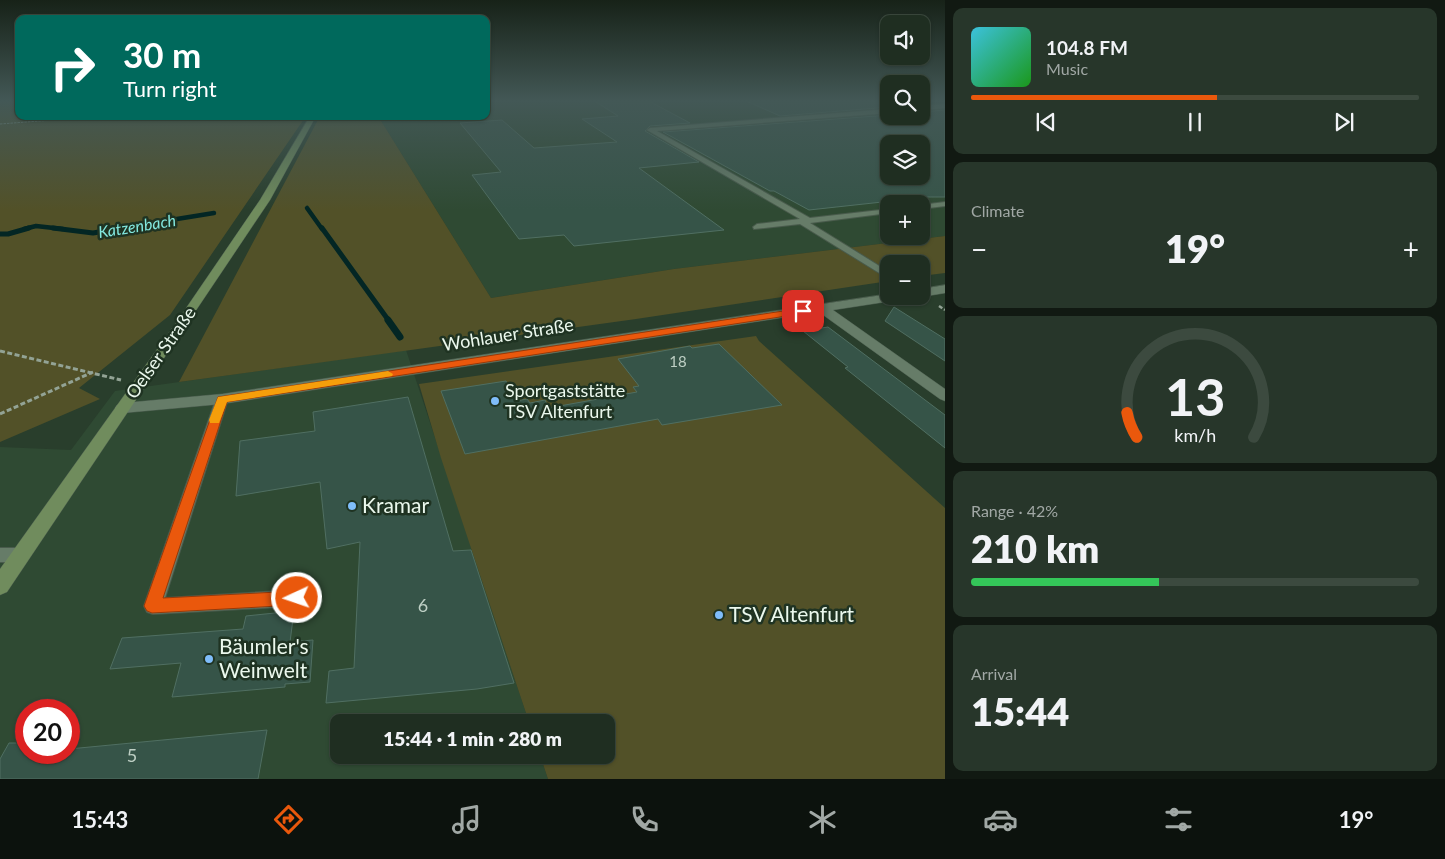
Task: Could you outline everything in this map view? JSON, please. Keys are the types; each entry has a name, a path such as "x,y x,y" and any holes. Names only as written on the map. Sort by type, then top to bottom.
{"main road":[{"name":"Oelser Straße","path":"0,586 265,200 301,136"}],"street":[{"path":"930,292 945,289"},
{"name":"Wohlauer Straße","path":"123,408 222,399 880,299"},
{"path":"822,308 945,396"}],"lane":[{"path":"661,136 806,221 880,270"},
{"path":"930,206 945,204"},
{"path":"757,227 880,212"},
{"path":"222,399 152,606 297,598"},
{"path":"0,555 21,555"}],"path":[{"path":"0,351 93,372 138,385"},
{"path":"0,414 93,372"}],"shaded area":[{"path":"0,136 292,136 170,315 79,388 100,399 0,442"},
{"path":"309,136 391,136 491,298 674,269 880,244 930,245 930,238 945,236 945,273 930,275 930,255 880,255 880,282 636,319 179,382"},
{"path":"391,136 880,136 880,185 930,185 930,136 945,136 945,236 930,238 930,195 880,195 880,244 674,269 491,298"},
{"name":"TSV Altenfurt","path":"756,336 759,341 945,508 945,779 548,779 543,764 615,764 615,714 526,714 441,458 419,384"},
{"path":"406,350 526,714 330,714 330,764 543,764 548,779 0,779 0,447 71,450 115,391"}],"building":[{"path":"471,136 521,136 534,148 617,142 608,136 654,136 699,162 639,168 724,230 574,246 564,235 519,239 472,175 501,172"},
{"path":"671,136 880,136 880,185 930,185 930,136 945,136 945,197 930,197 930,195 880,195 880,202 809,210 774,191 770,191"},
{"path":"894,307 945,339 945,361 885,321"},
{"path":"828,327 945,415 945,448 845,368 848,367 803,331"},
{"path":"719,344 782,405 662,425 658,419 465,454 441,391 506,381 516,401 527,399 530,403 545,400 549,408 637,392 633,387 639,386 618,359 690,346 692,348"},
{"path":"408,397 453,551 471,550 514,683 477,689 326,703 329,671 354,668 360,542 327,549 320,482 236,496 240,441 315,431 313,412"},
{"path":"294,611 290,642 313,640 310,682 285,684 285,687 172,697 181,663 110,669 122,638 243,629 246,616"},
{"path":"267,730 258,779 0,779 0,759 9,743 15,743 15,764 80,764 80,748"}],"waterway":[{"name":"Katzenbach","path":"307,208 322,229"},
{"name":"Katzenbach","path":"115,229 214,213"},
{"name":"Katzenbach","path":"24,229 36,226 63,229"},
{"name":"Katzenbach","path":"0,234 8,234 29,228"},
{"name":"Katzenbach","path":"53,228 93,233 123,228"},
{"name":"Katzenbach","path":"322,228 389,321"},
{"name":"Katzenbach","path":"388,320 400,337"}],"slow traffic":[{"path":"215,420 222,399 388,374"}],"place":[{"name":"Sportgaststätte TSV Altenfurt","path":"495,401"},
{"name":"Kramar","path":"352,506"},
{"name":"TSV Altenfurt","path":"719,615"},
{"name":"Bäumler's Weinwelt","path":"209,659"}],"route":[{"path":"297,598 152,606 222,399 803,311"}]}
